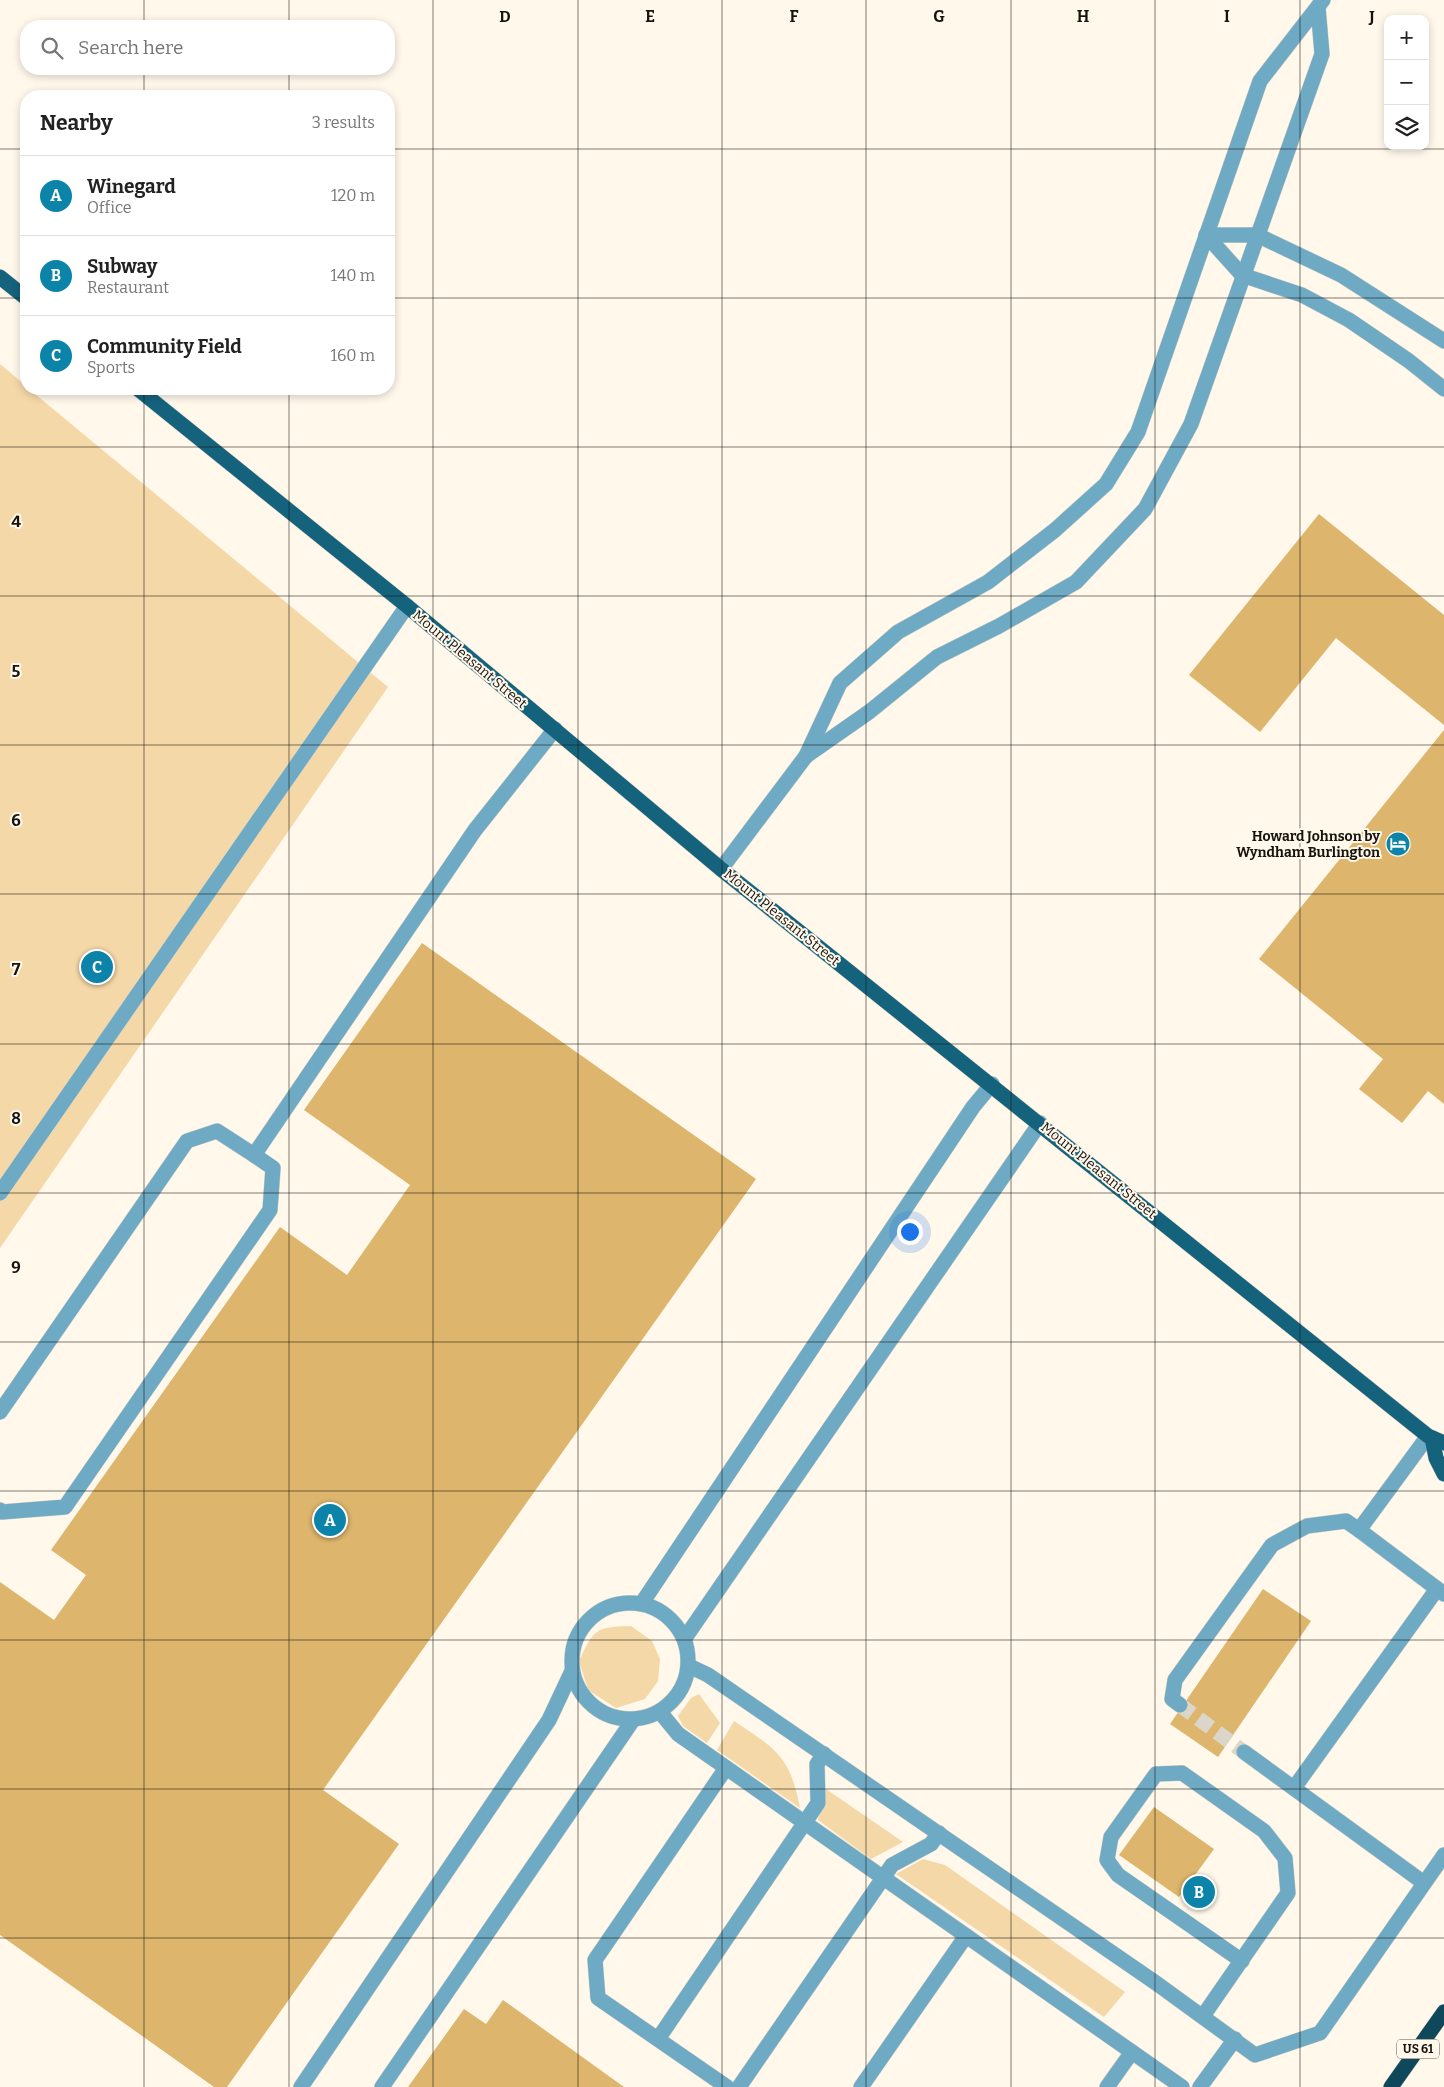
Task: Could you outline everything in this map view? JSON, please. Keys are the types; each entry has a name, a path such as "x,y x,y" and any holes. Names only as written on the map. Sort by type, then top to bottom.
{"highway":[{"name":"US 61","path":"1391,2087 1444,2012"}],"main road":[{"path":"0,277 20,293"},
{"name":"Mount Pleasant Street","path":"145,395 407,606 721,869 1435,1439"},
{"path":"1435,1439 1436,1458 1444,1474"}],"street":[{"path":"721,869 806,756 840,684 898,632 988,582 1055,530 1106,484 1138,432 1260,81 1320,4"},
{"path":"806,756 869,712 937,657 999,626 1076,582 1144,509 1191,424 1242,275 1322,54 1320,4"},
{"path":"1206,235 1257,236 1341,275 1444,341"},
{"path":"1206,235 1242,275 1302,295 1349,320 1409,360 1444,389"},
{"path":"0,1193 407,606"},
{"path":"254,1155 475,830 554,729"},
{"path":"642,1603 957,1132 992,1084"},
{"path":"684,1638 1040,1123"},
{"path":"0,1412 187,1141 217,1131 273,1168 270,1210 65,1507 2,1512 0,1510"},
{"path":"1359,1530 1435,1439"},
{"path":"1180,1706 1172,1699 1175,1680 1272,1545 1307,1526 1346,1521 1359,1530 1441,1592 1294,1788"},
{"path":"301,2087 549,1720 572,1671 575,1642 589,1619 614,1605 642,1603 667,1615 684,1638 689,1666 680,1692 660,1712 633,1720 605,1714 584,1696 572,1671"},
{"path":"689,1666 708,1675 939,1833 1203,2016 1255,2055 1320,2033 1444,1855"},
{"path":"660,1712 678,1734 1182,2087"},
{"path":"382,2087 633,1720"},
{"path":"1244,1752 1424,1883"},
{"path":"658,2039 818,1803 817,1764 824,1754"},
{"path":"726,1768 595,1960 598,1998 727,2087"},
{"path":"1203,2016 1242,1960 1288,1893 1285,1858 1264,1831 1182,1773 1156,1774 1111,1837 1107,1860 1118,1874 1242,1960"},
{"path":"739,2087 892,1865 931,1844 939,1833"},
{"path":"861,2087 966,1936"},
{"path":"1200,2087 1235,2039"},
{"path":"1107,2087 1132,2052"}],"shaded area":[{"path":"0,364 20,381 20,395 36,395 388,687 0,1248"},
{"path":"631,1626 652,1641 660,1659 658,1681 645,1699 616,1708 588,1690 579,1661 588,1642 597,1632 610,1627"},
{"path":"699,1694 720,1723 707,1743 683,1726 678,1716 691,1698"},
{"path":"734,1721 761,1739 779,1755 791,1776 800,1808 717,1750"},
{"path":"823,1787 903,1842 871,1859 818,1820"},
{"path":"923,1859 945,1865 1125,1992 1104,2017 896,1874"}],"building":[{"path":"1319,514 1444,615 1444,725 1336,638 1260,732 1189,675"},
{"name":"Howard Johnson by Wyndham Burlington","path":"1444,730 1444,1104 1428,1091 1402,1123 1359,1089 1383,1059 1259,959"},
{"path":"422,943 756,1179 323,1790 399,1844 227,2087 214,2087 0,1935 0,1582 54,1620 86,1575 51,1550 280,1227 347,1275 410,1185 304,1110"},
{"path":"1263,1589 1311,1621 1218,1757 1170,1724"},
{"path":"1154,1807 1214,1849 1179,1897 1119,1855"},
{"path":"503,2000 624,2087 408,2087 464,2009 486,2024"}],"tunnel":[{"path":"1180,1705 1244,1752"}],"place":[{"name":"Howard Johnson by Wyndham Burlington","path":"1398,844"},
{"name":"Community Field","path":"97,967"},
{"name":"Winegard","path":"330,1520"},
{"name":"Subway","path":"1199,1892"}]}
